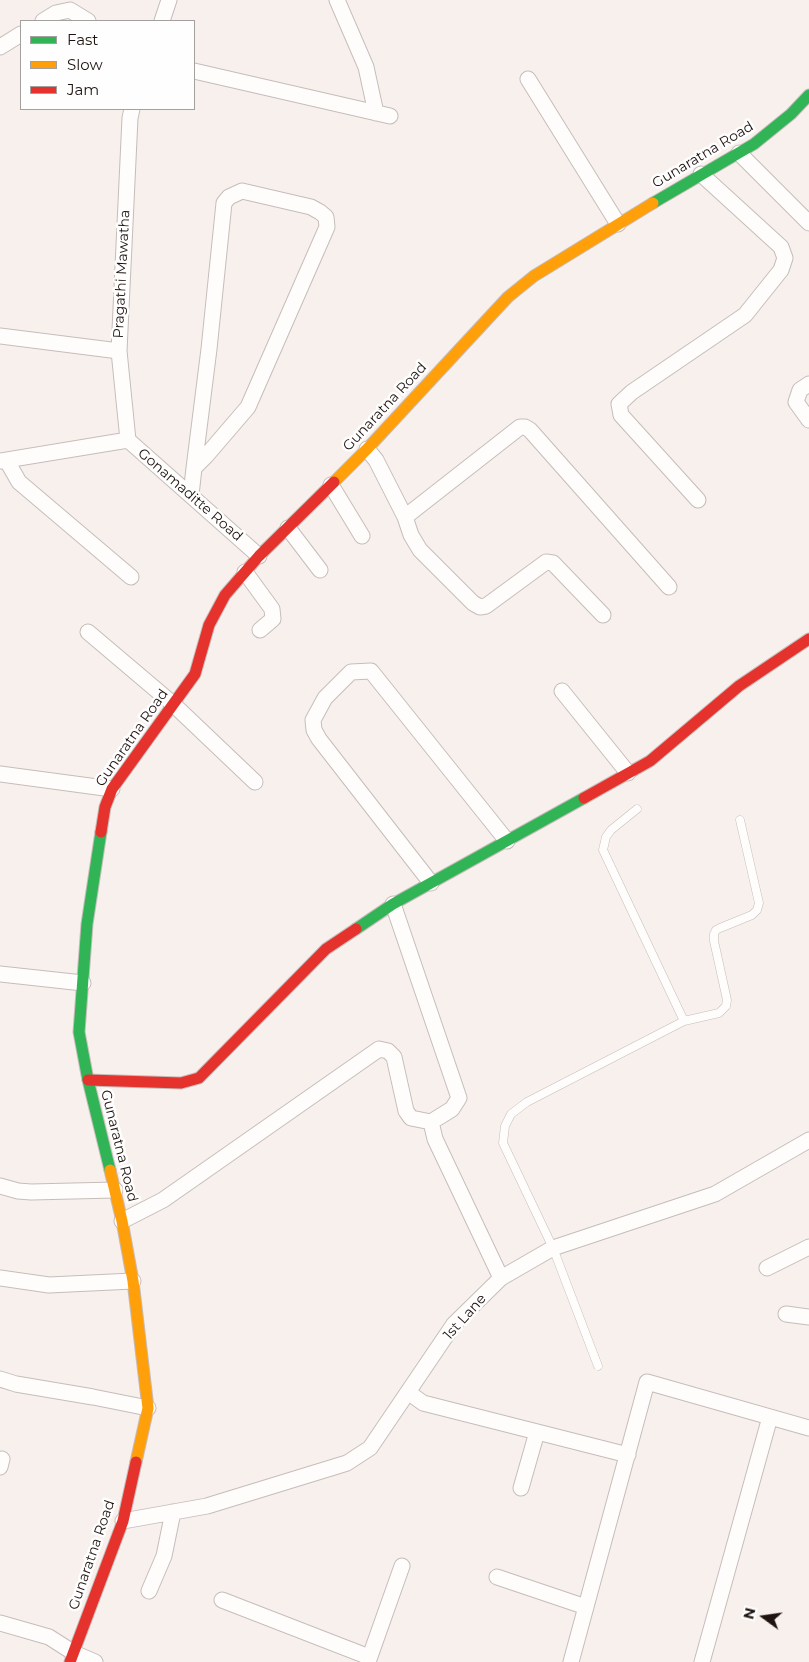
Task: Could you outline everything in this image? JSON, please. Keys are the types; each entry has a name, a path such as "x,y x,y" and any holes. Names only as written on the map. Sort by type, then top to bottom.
{"street":[{"path":"162,20 170,0"},
{"path":"195,71 383,115 366,67 337,0"},
{"path":"45,20 56,14 65,5 87,20"},
{"path":"0,47 20,35"},
{"path":"528,78 618,224"},
{"name":"Gunaratna Road","path":"72,1657 122,1521 148,1408 134,1281 115,1190 88,1080 79,1032 87,924 105,807 112,788 196,674 209,625 225,595 259,556 367,448 508,297 534,276 700,174 754,144 791,114 809,95"},
{"name":"Pragathi Mawatha","path":"128,440 119,351 132,110"},
{"path":"739,153 809,223"},
{"path":"698,500 621,414 619,404 632,392 745,315 781,270 785,258 781,248 700,174"},
{"path":"191,495 194,468 209,349 224,203 229,197 242,191 311,207 326,217 327,227 248,407 194,468"},
{"path":"0,336 119,351"},
{"path":"809,384 800,390 796,402 809,420"},
{"path":"405,517 520,427 526,427 669,587"},
{"name":"Gonamaditte Road","path":"3,461 128,440 259,556"},
{"path":"367,448 376,460 420,550 473,603 480,607 486,606 546,562 553,563 603,615"},
{"path":"3,461 19,482 131,577"},
{"path":"331,484 362,536"},
{"path":"288,528 320,570"},
{"path":"245,572 272,609 273,619 260,630"},
{"path":"88,632 173,704 255,782"},
{"path":"88,1080 181,1083 199,1078 326,949 393,904 650,761 739,686 809,639"},
{"path":"431,883 314,730 313,720 325,698 351,672 371,671 507,841"},
{"path":"562,691 628,773"},
{"path":"0,774 112,788"},
{"path":"122,1221 163,1200 379,1050 388,1051 394,1057 406,1111 411,1118 431,1122 452,1109 459,1098 393,904"},
{"path":"0,974 83,983"},
{"path":"431,1122 435,1139 502,1278"},
{"name":"1st Lane","path":"122,1521 207,1506 347,1463 370,1448 454,1324 502,1278 553,1248 715,1194 809,1140"},
{"path":"0,1186 31,1192 115,1190"},
{"path":"767,1268 809,1246"},
{"path":"0,1278 48,1285 134,1281"},
{"path":"786,1314 809,1317"},
{"path":"0,1379 16,1384 148,1408"},
{"path":"572,1662 647,1382 809,1428"},
{"path":"408,1392 423,1403 628,1455"},
{"path":"702,1662 770,1417"},
{"path":"521,1488 537,1432"},
{"path":"149,1591 164,1556 173,1512"},
{"path":"222,1600 368,1660 402,1566"},
{"path":"497,1577 586,1607"},
{"path":"0,1623 48,1637 72,1657 95,1662"}],"lane":[{"path":"637,809 611,830 606,837 604,850 684,1021"},
{"path":"598,1366 553,1248 503,1143 505,1126 511,1114 527,1102 684,1021 719,1013 726,1006 727,1000 714,934 720,928 752,915 757,910 759,903 740,820"}],"traffic: fast":[{"path":"653,203 754,144 791,114 809,95"},
{"path":"356,929 393,904 584,798"},
{"path":"101,832 87,924 79,1032 88,1080 110,1170"}],"traffic: slow":[{"path":"334,482 508,297 534,276 653,203"},
{"path":"110,1170 133,1281 148,1408 136,1462"}],"traffic: jam":[{"path":"101,832 105,807 112,789 195,674 209,625 225,595 259,556 334,482"},
{"path":"584,798 650,761 739,686 809,639"},
{"path":"88,1080 181,1083 199,1078 326,949 356,929"},
{"path":"70,1662 123,1521 136,1462"}]}
